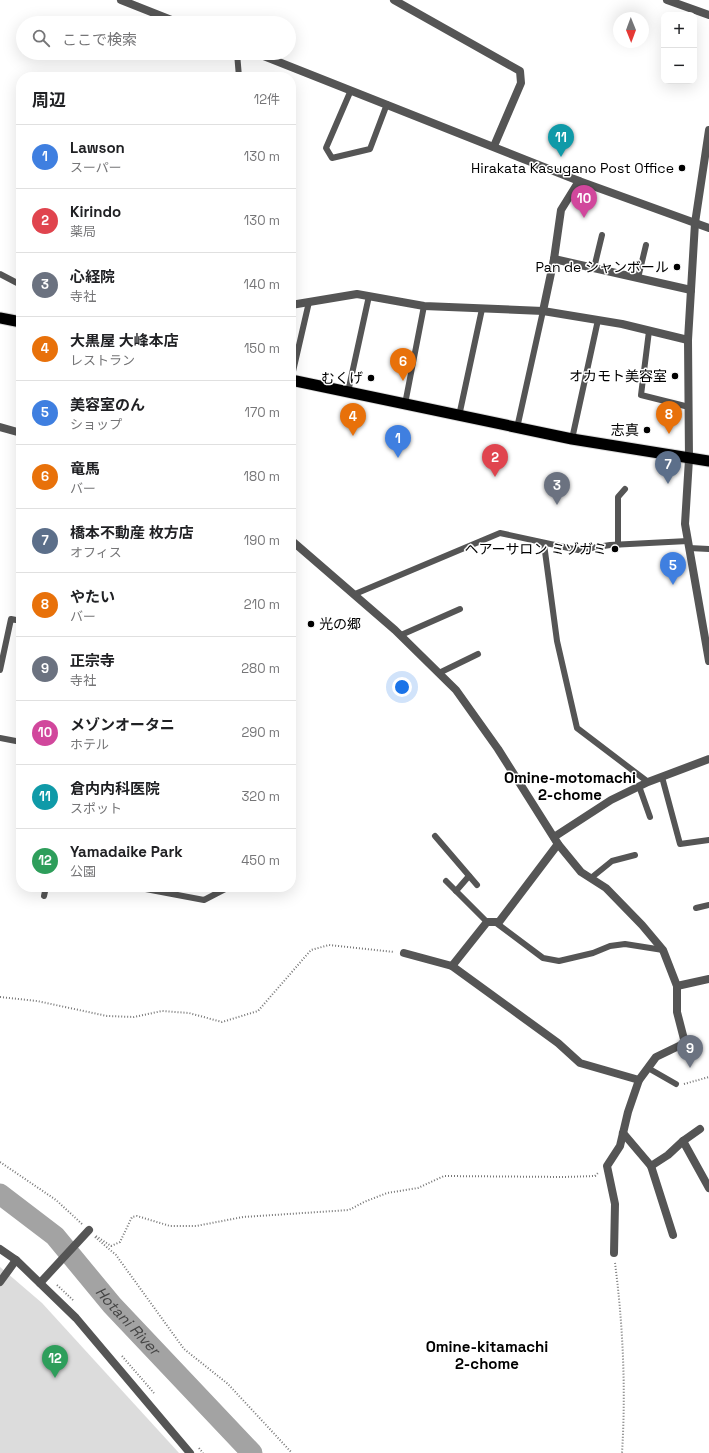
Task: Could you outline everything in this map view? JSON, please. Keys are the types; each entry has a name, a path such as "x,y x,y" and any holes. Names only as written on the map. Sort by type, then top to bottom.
{"highway":[{"path":"0,318 16,321"},
{"path":"296,381 572,439 709,461"}],"street":[{"path":"121,0 161,16"},
{"path":"394,0 520,71 521,83 494,146"},
{"path":"667,0 709,15"},
{"path":"274,60 579,181 709,228"},
{"path":"709,130 695,223 688,340 689,459 685,524 709,661"},
{"path":"543,311 554,259 561,210 579,181"},
{"path":"554,259 691,290"},
{"path":"296,304 357,294 424,306 543,311 598,320 688,340"},
{"path":"0,427 16,432"},
{"path":"296,544 355,594 400,635 456,690 498,749 556,841 581,872 606,888 642,925 663,950 677,986 677,1012 685,1043 656,1057 639,1080 628,1112 620,1146 607,1166 615,1204 614,1253"},
{"path":"452,966 491,922 499,922 556,841 611,800 648,782 709,759"},
{"path":"404,953 452,966 558,1043 580,1063 639,1080"},
{"path":"677,986 709,979"},
{"path":"651,1166 668,1155 683,1141 700,1129"},
{"path":"623,1133 651,1166 674,1235"},
{"path":"683,1141 709,1188"},
{"path":"40,1283 86,1233"},
{"path":"0,1249 16,1260 76,1318 190,1453"},
{"path":"0,1282 16,1260"}],"lane":[{"path":"238,60 239,72"},
{"path":"351,90 326,148 332,158 370,149 387,104"},
{"path":"594,268 602,235"},
{"path":"638,278 646,245"},
{"path":"0,274 16,282"},
{"path":"348,392 369,296"},
{"path":"296,358 309,302"},
{"path":"405,404 424,306"},
{"path":"459,416 482,309"},
{"path":"516,428 543,311"},
{"path":"572,439 598,320"},
{"path":"650,331 641,394 689,407"},
{"path":"618,545 618,497 625,489"},
{"path":"355,594 500,533 544,544 578,550 618,545 688,544 709,549"},
{"path":"544,544 557,642 577,728 648,782"},
{"path":"400,635 460,609"},
{"path":"0,670 11,619 16,620"},
{"path":"439,673 478,654"},
{"path":"0,738 16,741"},
{"path":"662,777 680,844 709,840"},
{"path":"639,786 650,817"},
{"path":"435,836 477,884"},
{"path":"591,878 612,861 635,855"},
{"path":"456,891 469,876"},
{"path":"446,881 491,922 543,958 559,961 594,953 610,946 625,944 663,950"},
{"path":"44,896 45,892"},
{"path":"162,892 204,900 219,892"},
{"path":"696,908 709,905"},
{"path":"648,1068 676,1084"}],"path":[{"path":"0,997 37,1000 107,1016 134,1017 162,1011 189,1013 222,1022 258,1011 311,950 329,944 404,953"},
{"path":"676,1084 685,1084 709,1076"},
{"path":"0,1162 56,1200 86,1233 116,1255 184,1348 228,1384 292,1453"},
{"path":"86,1233 111,1246 120,1242 132,1217 137,1216 170,1226 196,1226 243,1217 349,1210 387,1193 418,1188 444,1176 594,1176 607,1166"},
{"path":"614,1253 619,1294 622,1350 622,1453"}],"shaded area":[{"path":"0,1267 42,1303 179,1453 0,1453"}],"waterway":[{"name":"Hotani River","path":"0,1194 55,1236 112,1305 252,1453"}],"place":[{"name":"倉内内科医院","path":"561,157"},
{"name":"Hirakata Kasugano Post Office","path":"682,168"},
{"name":"メゾンオータニ","path":"584,218"},
{"name":"Pan de シャンボール","path":"677,267"},
{"name":"オカモト美容室","path":"675,376"},
{"name":"むくげ","path":"371,378"},
{"name":"竜馬","path":"403,381"},
{"name":"志真","path":"647,430"},
{"name":"やたい","path":"669,434"},
{"name":"大黒屋 大峰本店","path":"353,436"},
{"name":"Lawson","path":"398,458"},
{"name":"Kirindo","path":"495,477"},
{"name":"橋本不動産 枚方店","path":"668,484"},
{"name":"心経院","path":"557,505"},
{"name":"ヘアーサロン ミゾガミ","path":"615,549"},
{"name":"美容室のん","path":"673,585"},
{"name":"光の郷","path":"311,624"},
{"name":"正宗寺","path":"690,1068"},
{"name":"Yamadaike Park","path":"55,1378"}],"district":[{"name":"Omine-motomachi 2-chome","path":"570,786"},
{"name":"Omine-kitamachi 2-chome","path":"487,1356"}]}
